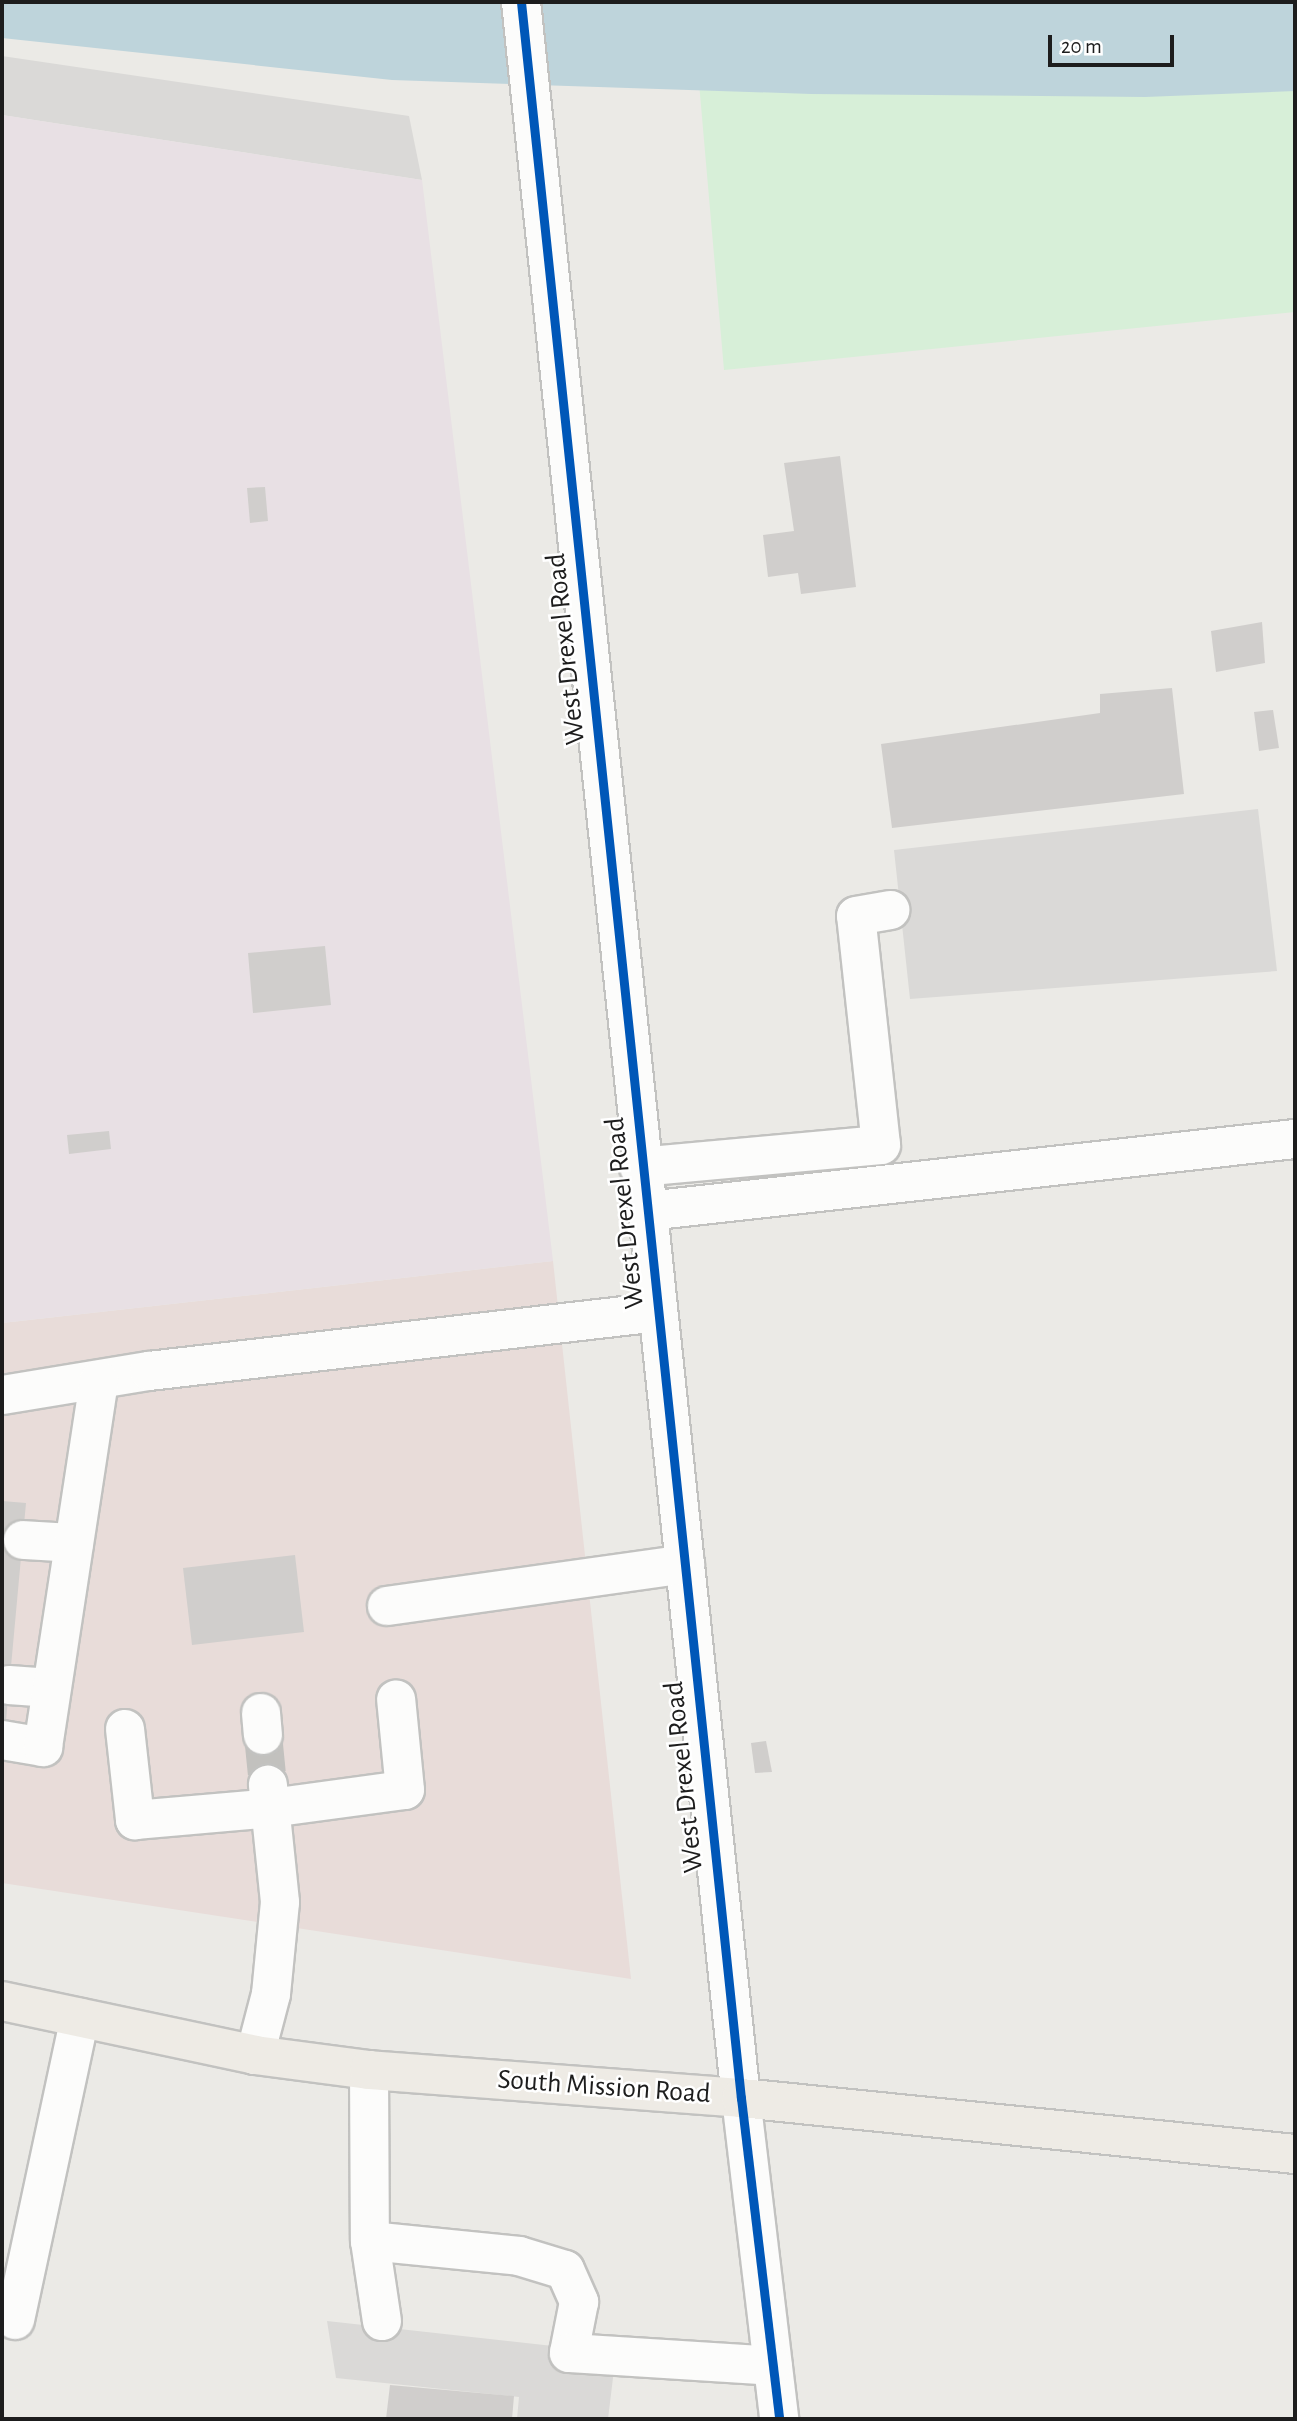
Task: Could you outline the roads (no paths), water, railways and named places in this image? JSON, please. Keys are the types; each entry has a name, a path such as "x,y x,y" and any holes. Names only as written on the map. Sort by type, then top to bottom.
{"main road":[{"name":"South Mission Road","path":"2,2001 255,2055 369,2070 741,2098 1295,2154"}],"street":[{"name":"West Drexel Road","path":"521,2 641,1167 648,1211 741,2098 779,2419"},
{"path":"641,1167 881,1146 856,916 890,911"},
{"path":"648,1211 1295,1139"},
{"path":"2,1395 99,1380 658,1312"},
{"path":"2,1740 43,1747 99,1380"},
{"path":"23,1540 74,1543"},
{"path":"387,1606 685,1564"},
{"path":"9,1685 51,1688"},
{"path":"125,1729 135,1820 269,1796 405,1790 396,1699"},
{"path":"255,2055 271,1994 280,1902 269,1796"},
{"path":"15,2320 79,2018"},
{"path":"369,2070 370,2241 382,2321"},
{"path":"370,2241 519,2256 565,2270 579,2302 569,2353 773,2367"}],"water":[{"path":"2,2 1295,2 1295,91 1145,97 811,94 392,80 2,38"}],"tunnel":[{"path":"263,1735 268,1785"}]}
